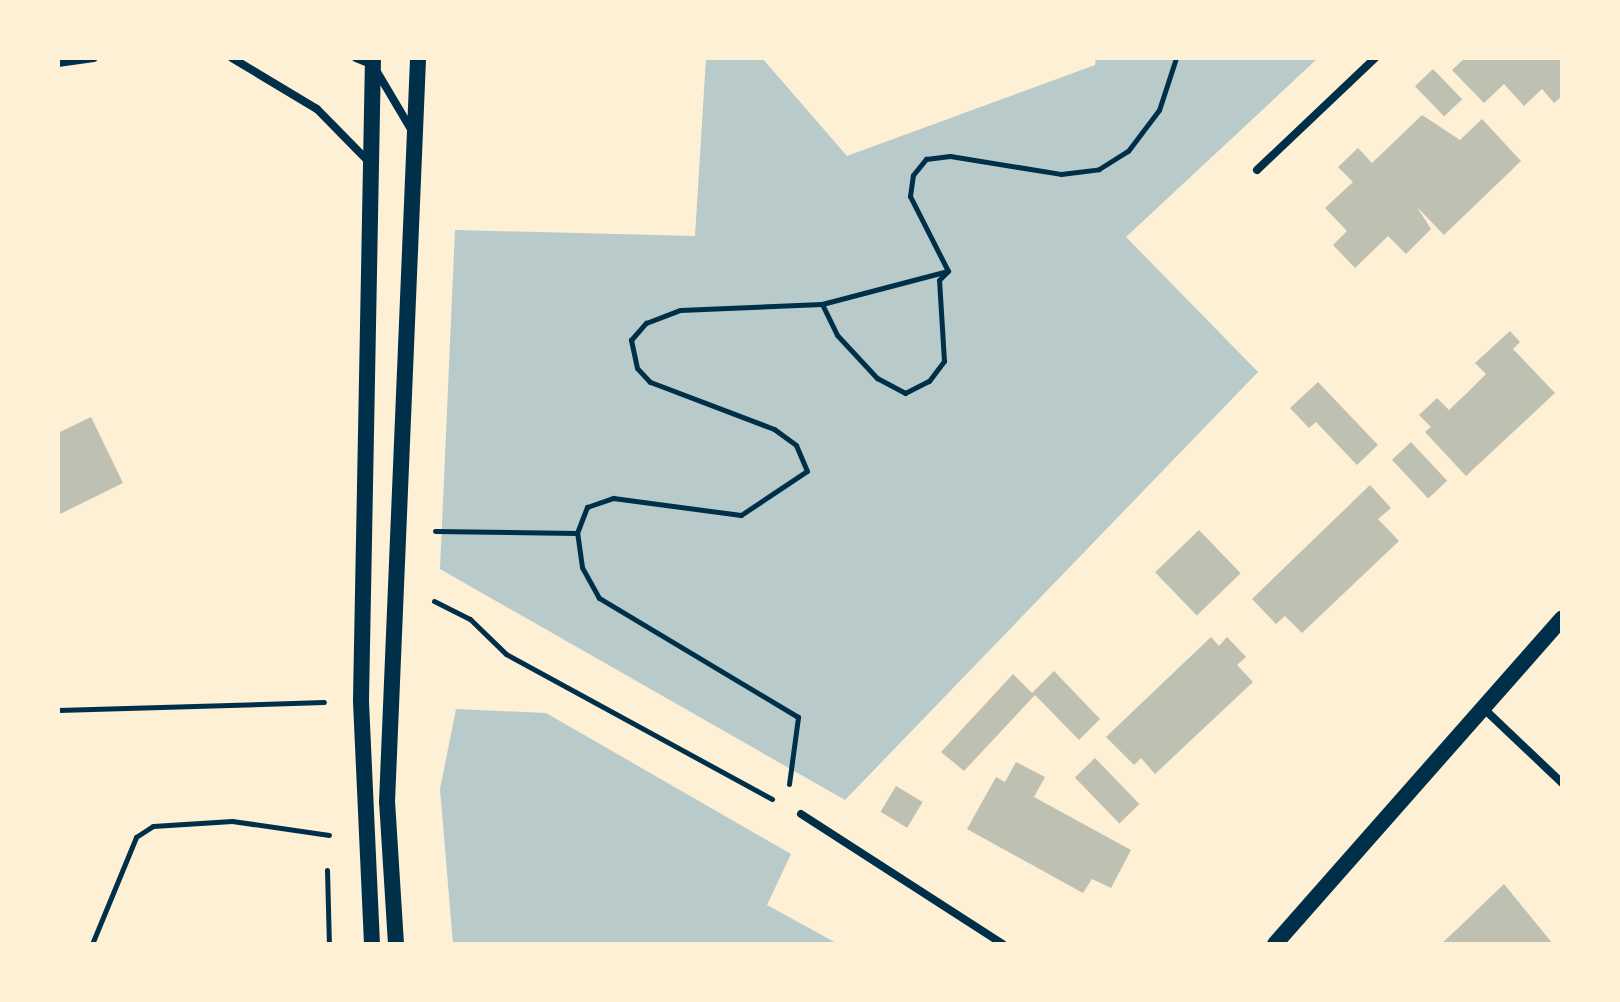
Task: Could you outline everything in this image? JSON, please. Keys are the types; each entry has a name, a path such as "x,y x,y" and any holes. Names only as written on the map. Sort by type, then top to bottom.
{"main road":[{"path":"396,944 387,802 418,58"},
{"path":"372,944 361,700 373,62"},
{"path":"1275,944 1481,705 1562,619"}],"street":[{"path":"58,63 94,58"},
{"path":"232,58 317,109 371,165"},
{"path":"356,58 373,62 416,138"},
{"path":"1257,170 1375,58"},
{"path":"1481,705 1562,783"},
{"path":"801,814 1003,944"}],"path":[{"path":"948,271 910,196 913,175 926,159 950,156 1061,174 1099,169 1128,151 1159,110 1176,58"},
{"path":"822,304 837,335 877,378 905,393 929,381 944,361 939,280 948,271"},
{"path":"783,804 799,747 798,717 599,598 582,567 577,533 587,507 613,498 741,515 788,489 807,471 796,445 774,429 650,382 637,368 631,340 646,323 680,310 822,304 948,271"},
{"path":"430,531 577,533"},
{"path":"398,594 451,607 506,654 801,814"},
{"path":"58,710 361,700"},
{"path":"92,944 136,837 153,826 232,821 329,835"}],"shaded area":[{"path":"706,58 762,58 847,156 1095,65 1096,58 1318,58 1126,237 1258,372 845,800 440,569 455,230 695,236"},
{"path":"456,709 546,713 791,854 767,905 838,944 453,944 440,789"}],"building":[{"path":"1465,58 1562,58 1562,96 1554,103 1542,89 1524,106 1504,84 1484,103 1452,70"},
{"path":"1433,69 1462,99 1444,117 1415,86"},
{"path":"1422,115 1460,140 1482,119 1521,161 1444,235 1417,207 1431,229 1406,254 1388,236 1355,268 1333,245 1347,231 1325,208 1353,182 1338,167 1358,148 1372,163"},
{"path":"1510,331 1520,342 1513,349 1555,393 1466,476 1425,432 1431,427 1419,415 1437,398 1449,410 1486,374 1475,363"},
{"path":"1318,382 1378,445 1357,465 1316,422 1309,428 1290,408"},
{"path":"91,417 123,483 58,515 58,433"},
{"path":"1411,442 1447,481 1428,498 1392,460"},
{"path":"1370,485 1391,508 1378,519 1399,541 1302,633 1285,616 1276,624 1252,599"},
{"path":"1199,530 1241,573 1197,616 1155,572"},
{"path":"1211,637 1219,646 1227,637 1246,657 1237,665 1253,682 1155,774 1141,758 1134,765 1106,737"},
{"path":"1054,671 1100,719 1079,740 1035,695 964,771 941,752 1013,674 1032,693"},
{"path":"1095,758 1139,804 1119,823 1075,777"},
{"path":"1016,762 1045,777 1034,797 1131,850 1111,888 1092,879 1083,893 967,829 996,777 1005,782"},
{"path":"896,786 923,802 907,828 881,812"},
{"path":"1504,884 1553,944 1441,944 1454,932"}]}
